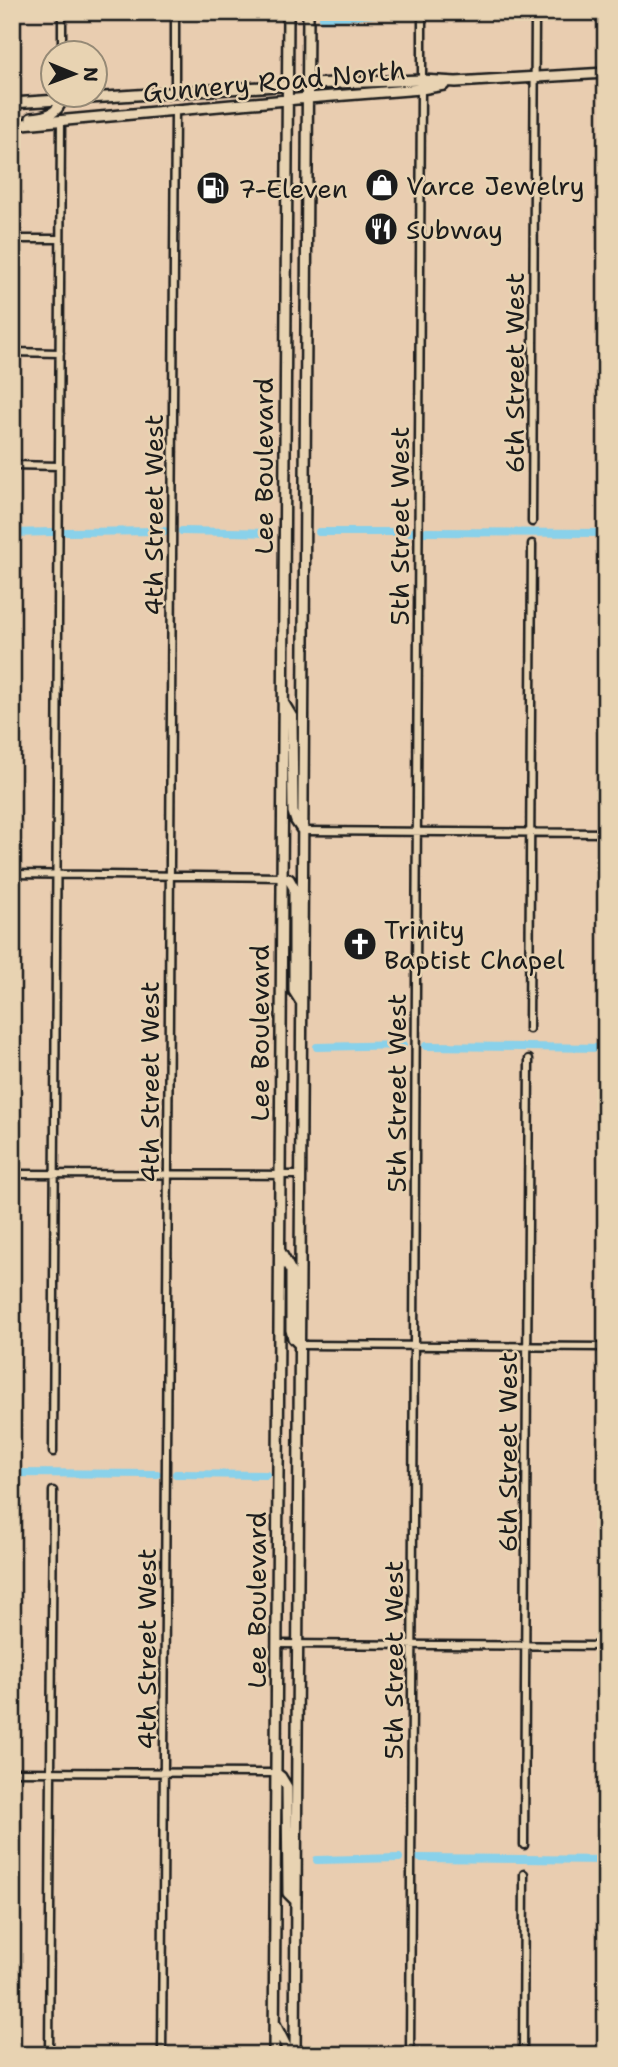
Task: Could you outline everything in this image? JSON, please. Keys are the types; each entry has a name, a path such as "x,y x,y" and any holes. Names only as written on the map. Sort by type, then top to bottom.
{"main road":[{"name":"Lee Boulevard","path":"274,2055 288,12"},
{"name":"Lee Boulevard","path":"295,2055 308,12"},
{"name":"Gunnery Road North","path":"12,125 421,85 606,73"},
{"name":"Gunnery Road North","path":"108,95 308,84 421,85"},
{"name":"Gunnery Road North","path":"12,103 38,100"},
{"path":"12,120 51,114 58,108"},
{"path":"282,700 292,717 293,813 303,831"},
{"path":"281,877 289,879 293,888 294,990 302,1004"},
{"path":"280,1249 291,1271 291,1330 293,1338 300,1345"},
{"path":"276,1773 287,1787 288,1894 296,1901"},
{"path":"274,2023 286,2046 286,2055"}],"street":[{"path":"62,12 62,38"},
{"path":"175,12 175,93"},
{"name":"5th Street West","path":"410,2055 422,12"},
{"name":"6th Street West","path":"532,522 535,14"},
{"name":"4th Street West","path":"162,2055 175,110"},
{"path":"53,1452 61,121"},
{"path":"12,239 61,239"},
{"path":"12,352 60,353"},
{"path":"12,466 59,466"},
{"path":"529,1029 532,544"},
{"path":"303,831 606,833"},
{"path":"12,874 281,877"},
{"name":"6th Street West","path":"524,1845 529,1059"},
{"path":"12,1174 301,1175"},
{"path":"300,1345 606,1347"},
{"path":"49,2055 53,1491"},
{"path":"277,1644 606,1646"},
{"path":"12,1772 276,1773"},
{"path":"523,2055 524,1874"}],"waterway":[{"path":"323,18 398,12"},
{"path":"67,532 164,531"},
{"path":"182,531 270,533"},
{"path":"12,533 52,532"},
{"path":"319,532 412,532"},
{"path":"425,532 606,533"},
{"path":"317,1047 403,1045"},
{"path":"426,1046 606,1048"},
{"path":"12,1473 157,1474"},
{"path":"176,1474 266,1475"},
{"path":"317,1860 399,1858"},
{"path":"420,1858 606,1860"}],"place":[{"name":"Varce Jewelry","path":"382,185"},
{"name":"7-Eleven","path":"213,188"},
{"name":"Subway","path":"381,229"},
{"name":"Trinity Baptist Chapel","path":"360,944"}]}
